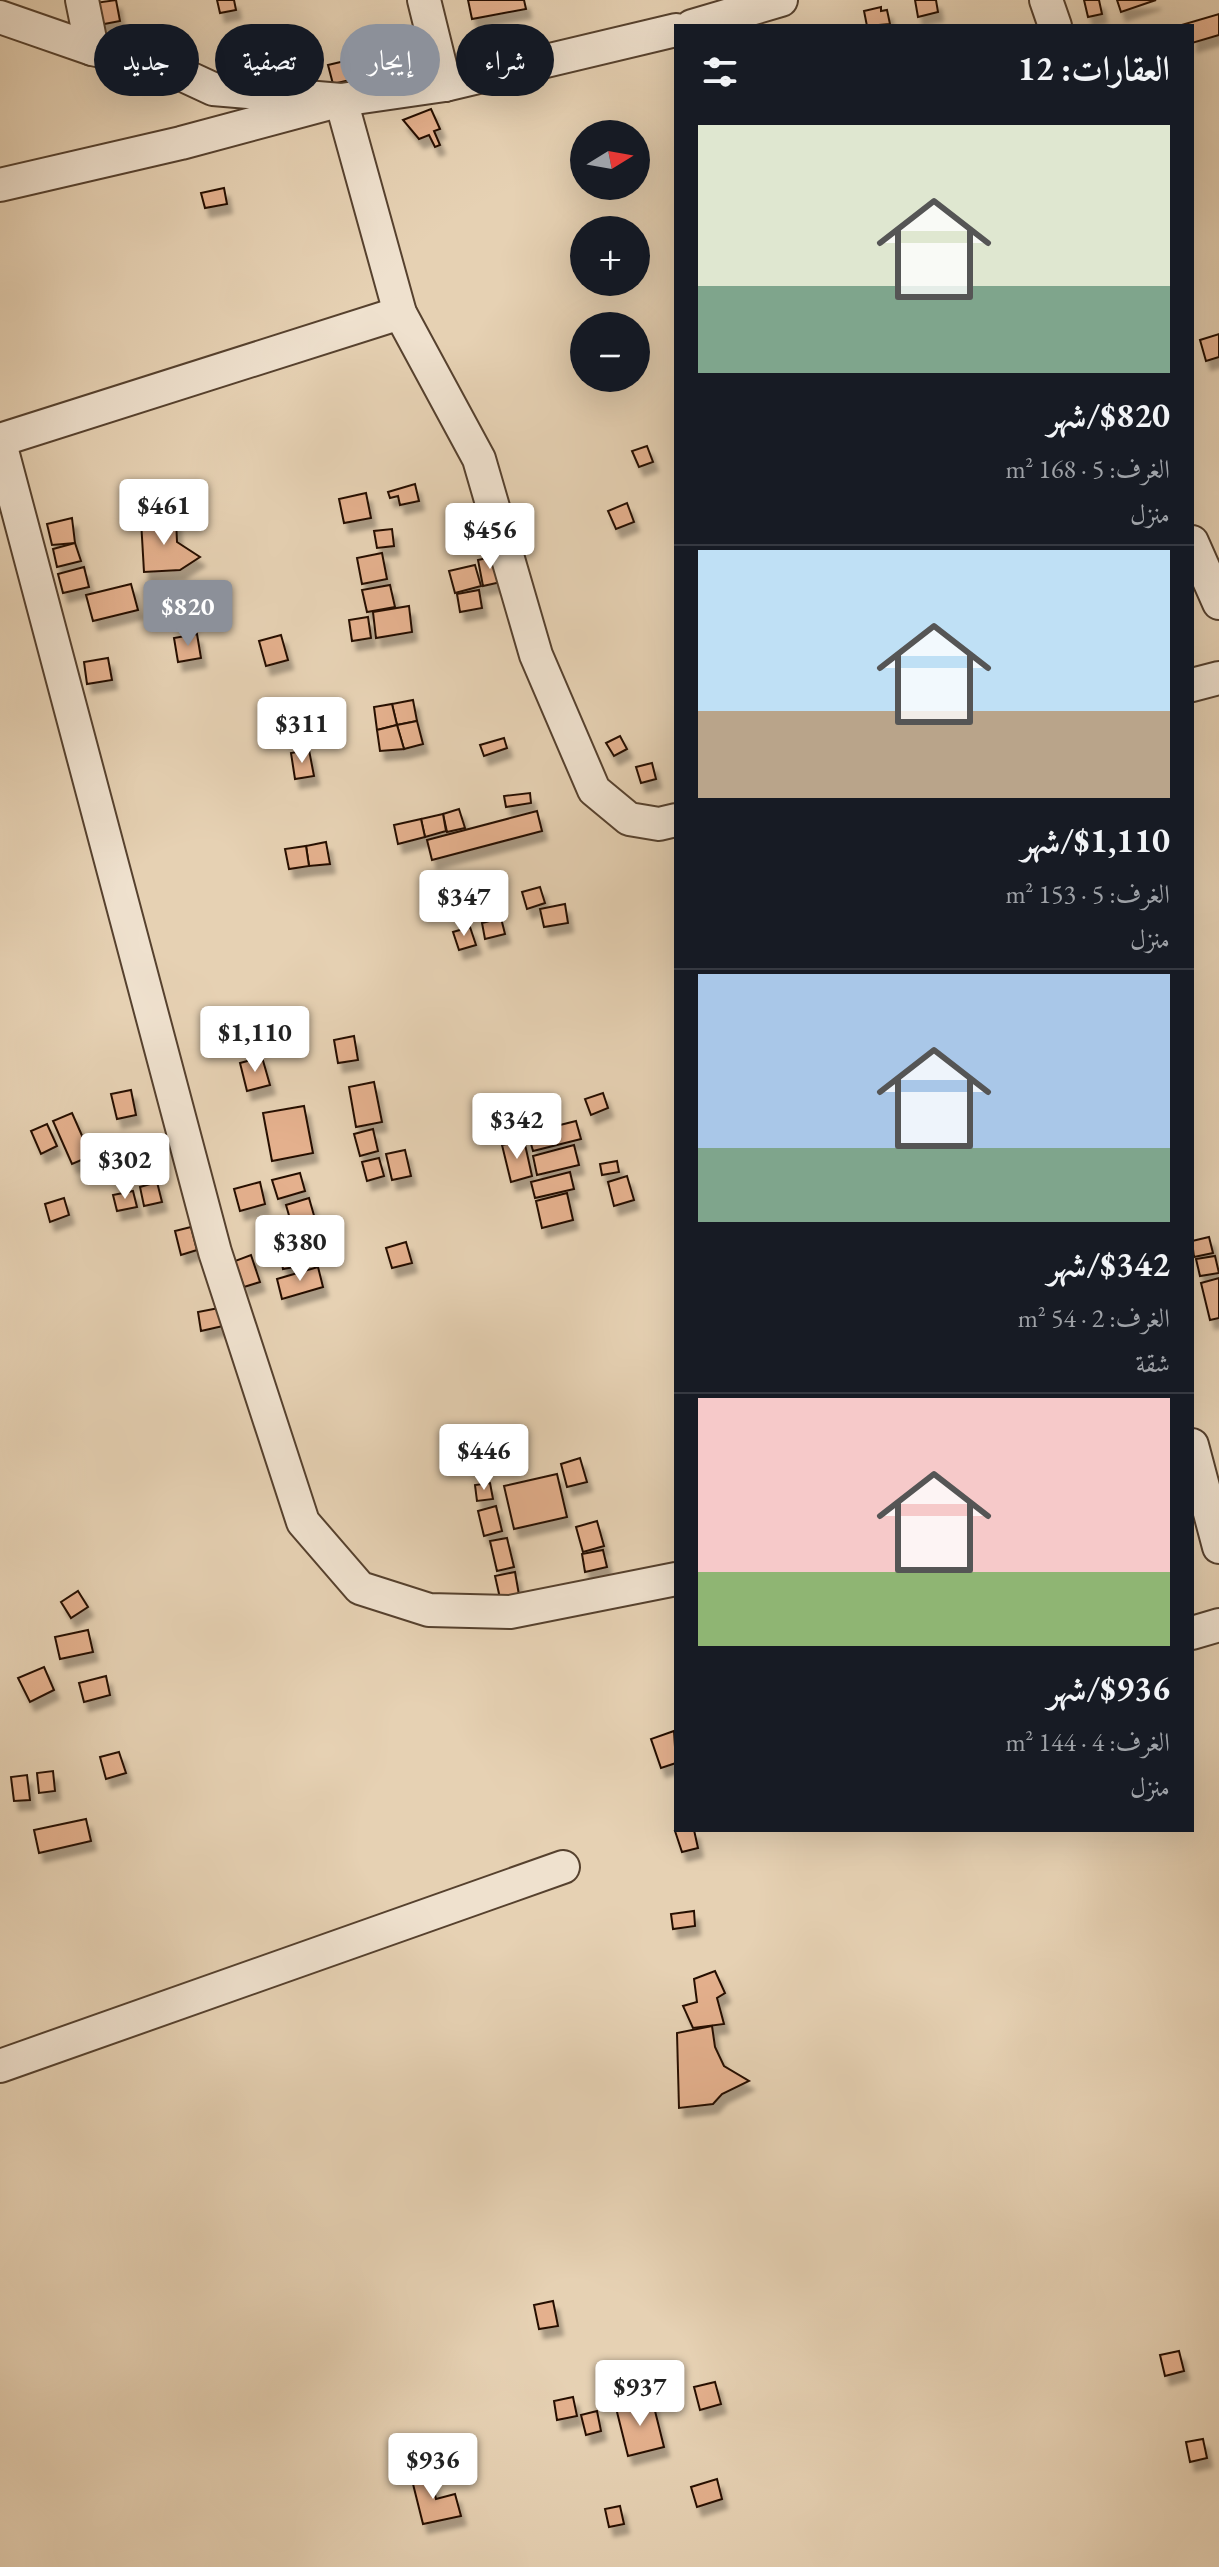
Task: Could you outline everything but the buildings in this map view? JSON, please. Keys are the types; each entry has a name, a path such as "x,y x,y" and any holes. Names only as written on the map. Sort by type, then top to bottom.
{"street":[{"path":"82,0 92,49"},
{"path":"424,0 445,85"},
{"path":"696,24 724,9 781,0"},
{"path":"1046,0 1054,24"},
{"path":"0,17 92,49 157,63 213,89 341,100"},
{"path":"0,185 181,143 341,100 445,85 674,30"},
{"path":"341,100 400,313 479,459 536,655 594,790 629,819 659,824 674,820"},
{"path":"400,313 0,442 215,1252 303,1522 360,1588 429,1610 510,1612 674,1579"},
{"path":"1194,547 1219,603"},
{"path":"1194,684 1219,678"},
{"path":"1194,1453 1219,1547"},
{"path":"1194,1632 1219,1625"},
{"path":"0,2066 563,1867"}]}
